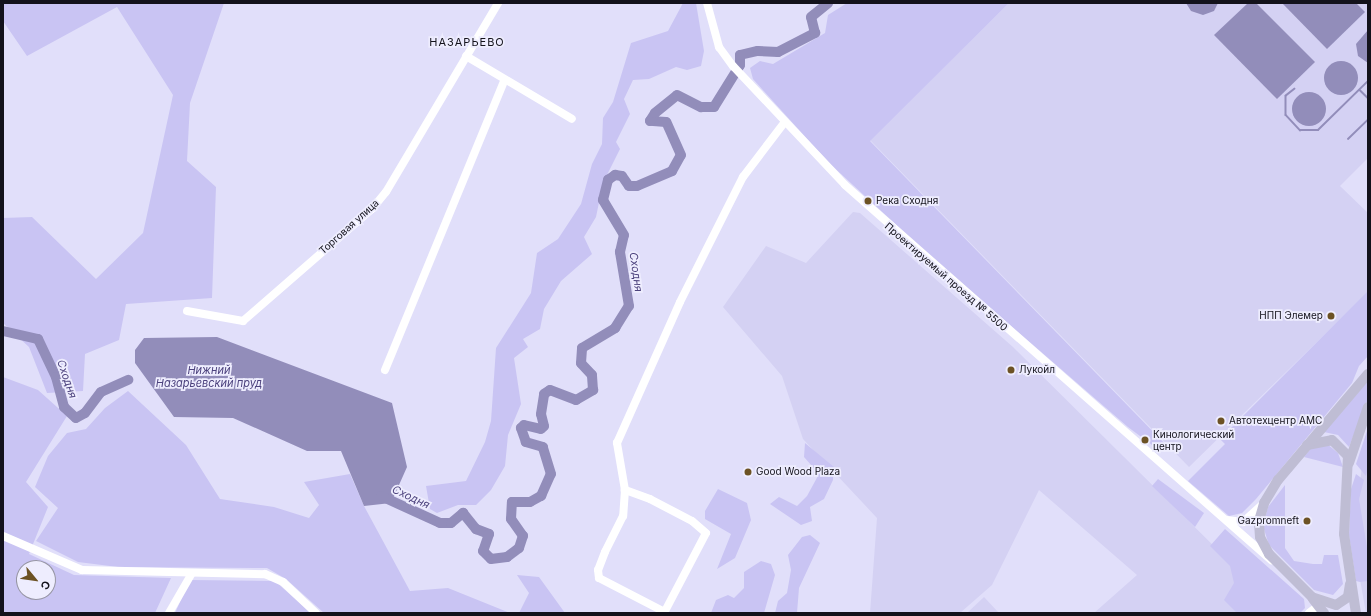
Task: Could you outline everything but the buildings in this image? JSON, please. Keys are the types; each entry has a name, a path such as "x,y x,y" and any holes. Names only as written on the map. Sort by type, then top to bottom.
{"main road":[{"path":"1321,610 1312,597 1278,565 1260,537 1259,521 1264,503 1305,446 1368,374"},
{"path":"1356,613 1350,584 1343,520 1349,462 1368,407"},
{"path":"1305,446 1332,440 1344,448 1349,462"},
{"path":"1312,597 1336,605 1348,598 1350,584"}],"street":[{"name":"Торговая улица","path":"187,311 243,321 372,209 386,192 498,3"},
{"name":"Проектируемый проезд № 5500","path":"707,3 719,47 733,66 784,123 884,223 1224,518 1249,544 1278,565"},
{"path":"466,56 504,81 572,119"},
{"path":"385,370 504,81"},
{"path":"625,490 650,498 692,521 706,533 665,613 599,578 598,570 605,552 623,516 625,490 616,450 628,413 742,177 784,123"},
{"name":"Проектируемый проезд № 5500","path":"1224,518 1235,523 1243,522 1264,503"},
{"path":"3,536 82,570 192,574 203,570 265,574 287,586 316,613"},
{"path":"169,613 192,574"},
{"path":"1308,613 1321,610"}],"shaded area":[{"path":"3,3 224,3 190,103 187,161 216,187 212,298 126,304 119,340 85,354 83,391 47,393 29,347 3,323 3,218 32,217 96,279 143,233 173,95 117,7 27,56 3,21"},
{"path":"683,3 696,3 704,51 701,66 687,70 676,67 649,79 633,80 624,99 630,114 616,142 620,149 603,183 596,217 584,237 592,254 561,281 544,309 540,329 523,339 528,347 514,358 521,404 508,435 505,466 491,490 476,505 458,505 437,513 430,509 426,486 466,481 485,442 491,421 496,348 531,293 537,253 558,239 581,204 592,164 602,144 603,118 613,102 631,43 668,31"},
{"path":"847,3 1009,3 870,141 1170,449 1156,448 1128,427 929,255 828,162 753,79 750,68 760,61 773,64 825,33 828,15"},
{"path":"1009,3 1368,3 1368,158 1340,186 1368,213 1368,292 1189,467 870,140"},
{"path":"853,212 860,213 1013,347 1231,563 1275,613 1094,613 1137,575 1039,490 992,585 960,613 870,613 877,518 803,439 782,376 723,307 766,246 806,263"},
{"path":"1368,291 1368,356 1359,366 1352,383 1256,499 1242,513 1229,516 1188,481 1225,444 1220,439"},
{"path":"3,377 38,390 67,416 26,482 48,507 29,554 42,560 16,560 16,600 56,600 56,567 74,575 171,578 155,613 3,613"},
{"path":"1368,381 1368,399 1349,447 1338,435 1324,432"},
{"path":"128,391 186,445 220,499 274,507 309,518 319,505 304,482 350,474 364,506 410,591 448,588 510,613 324,613 286,579 267,568 118,567 78,562 36,541 58,508 35,487 48,456 67,433 86,429 105,408"},
{"path":"1368,428 1368,468 1366,476 1356,464"},
{"path":"805,443 834,467 833,480 824,499 810,507 812,521 801,525 770,504 779,497 797,506 807,496 819,474 804,457"},
{"path":"1326,443 1338,453 1343,467 1304,457 1312,447"},
{"path":"1368,447 1368,613 1366,613 1353,540 1363,458"},
{"path":"1356,474 1364,480 1359,499 1368,553 1368,581 1360,582 1356,581 1349,535 1351,489"},
{"path":"1158,479 1204,513 1195,527 1152,486"},
{"path":"1285,485 1285,548 1294,561 1313,564 1322,564 1324,555 1338,555 1343,584 1333,595 1314,590 1269,545 1263,526 1268,507"},
{"path":"718,489 747,503 751,520 735,558 717,569 731,534 705,519 705,511"},
{"path":"1225,529 1304,599 1305,608 1300,613 1237,613 1224,600 1234,583 1230,566 1210,546"},
{"path":"810,535 820,543 799,588 797,613 775,613 778,601 787,593 791,570 788,555 802,537"},
{"path":"761,561 771,564 775,575 764,613 711,613 716,600 728,595 734,598 744,588 744,572"},
{"path":"517,575 539,577 565,613 519,613 529,593"},
{"path":"190,580 275,581 311,613 175,613"},
{"path":"984,597 999,613 967,613"}],"water":[{"path":"1186,3 1218,3 1214,11 1203,15 1191,11"},
{"path":"1248,3 1256,3 1315,62 1277,99 1214,35"},
{"path":"1282,3 1356,3 1365,12 1327,49"},
{"path":"1368,30 1368,63 1358,56 1356,44"},
{"path":"1338,61 1344,61 1348,62 1355,68 1358,78 1357,85 1351,92 1344,95 1338,95 1334,94 1327,88 1324,81 1324,75 1325,71 1331,64"},
{"path":"1306,92 1312,92 1316,93 1323,99 1326,109 1325,116 1319,123 1312,126 1306,126 1302,125 1295,119 1292,112 1292,106 1293,102 1299,95"},
{"name":"Нижний Назарьевский пруд","path":"217,337 392,403 407,467 391,503 364,506 341,451 307,451 233,418 174,417 135,363 135,350 144,338"}],"waterway":[{"name":"Сходня","path":"381,496 440,523 451,523 463,513 476,529 489,534 483,551 491,559 507,557 519,548 523,536 511,519 512,502 530,502 541,496 551,474 543,447 526,442 521,428 524,425 541,429 544,426 541,414 544,394 550,390 576,400 593,390 592,375 581,363 582,348 615,328 629,306 620,252 624,235 603,200 608,180 615,175 622,176 629,186 637,186 672,171 681,155 666,122 650,121 655,113 677,95 701,107 714,107 740,65 740,55 758,51 778,52 815,33 811,17 828,3"},
{"path":"1295,89 1286,96 1286,115 1300,130 1318,130 1368,81"},
{"path":"1360,90 1368,98"},
{"path":"1348,139 1368,120"},
{"name":"Сходня","path":"3,331 38,339 56,377 64,407 76,418 85,413 101,392 128,380"}],"place":[{"name":"Река Сходня","path":"868,201"},
{"name":"НПП Элемер","path":"1331,316"},
{"name":"Лукойл","path":"1011,370"},
{"name":"Автотехцентр АМС","path":"1221,421"},
{"name":"Кинологический центр","path":"1145,440"},
{"name":"Good Wood Plaza","path":"748,472"},
{"name":"Gazpromneft","path":"1307,521"}],"district":[{"name":"НАЗАРЬЕВО","path":"467,42"}]}
